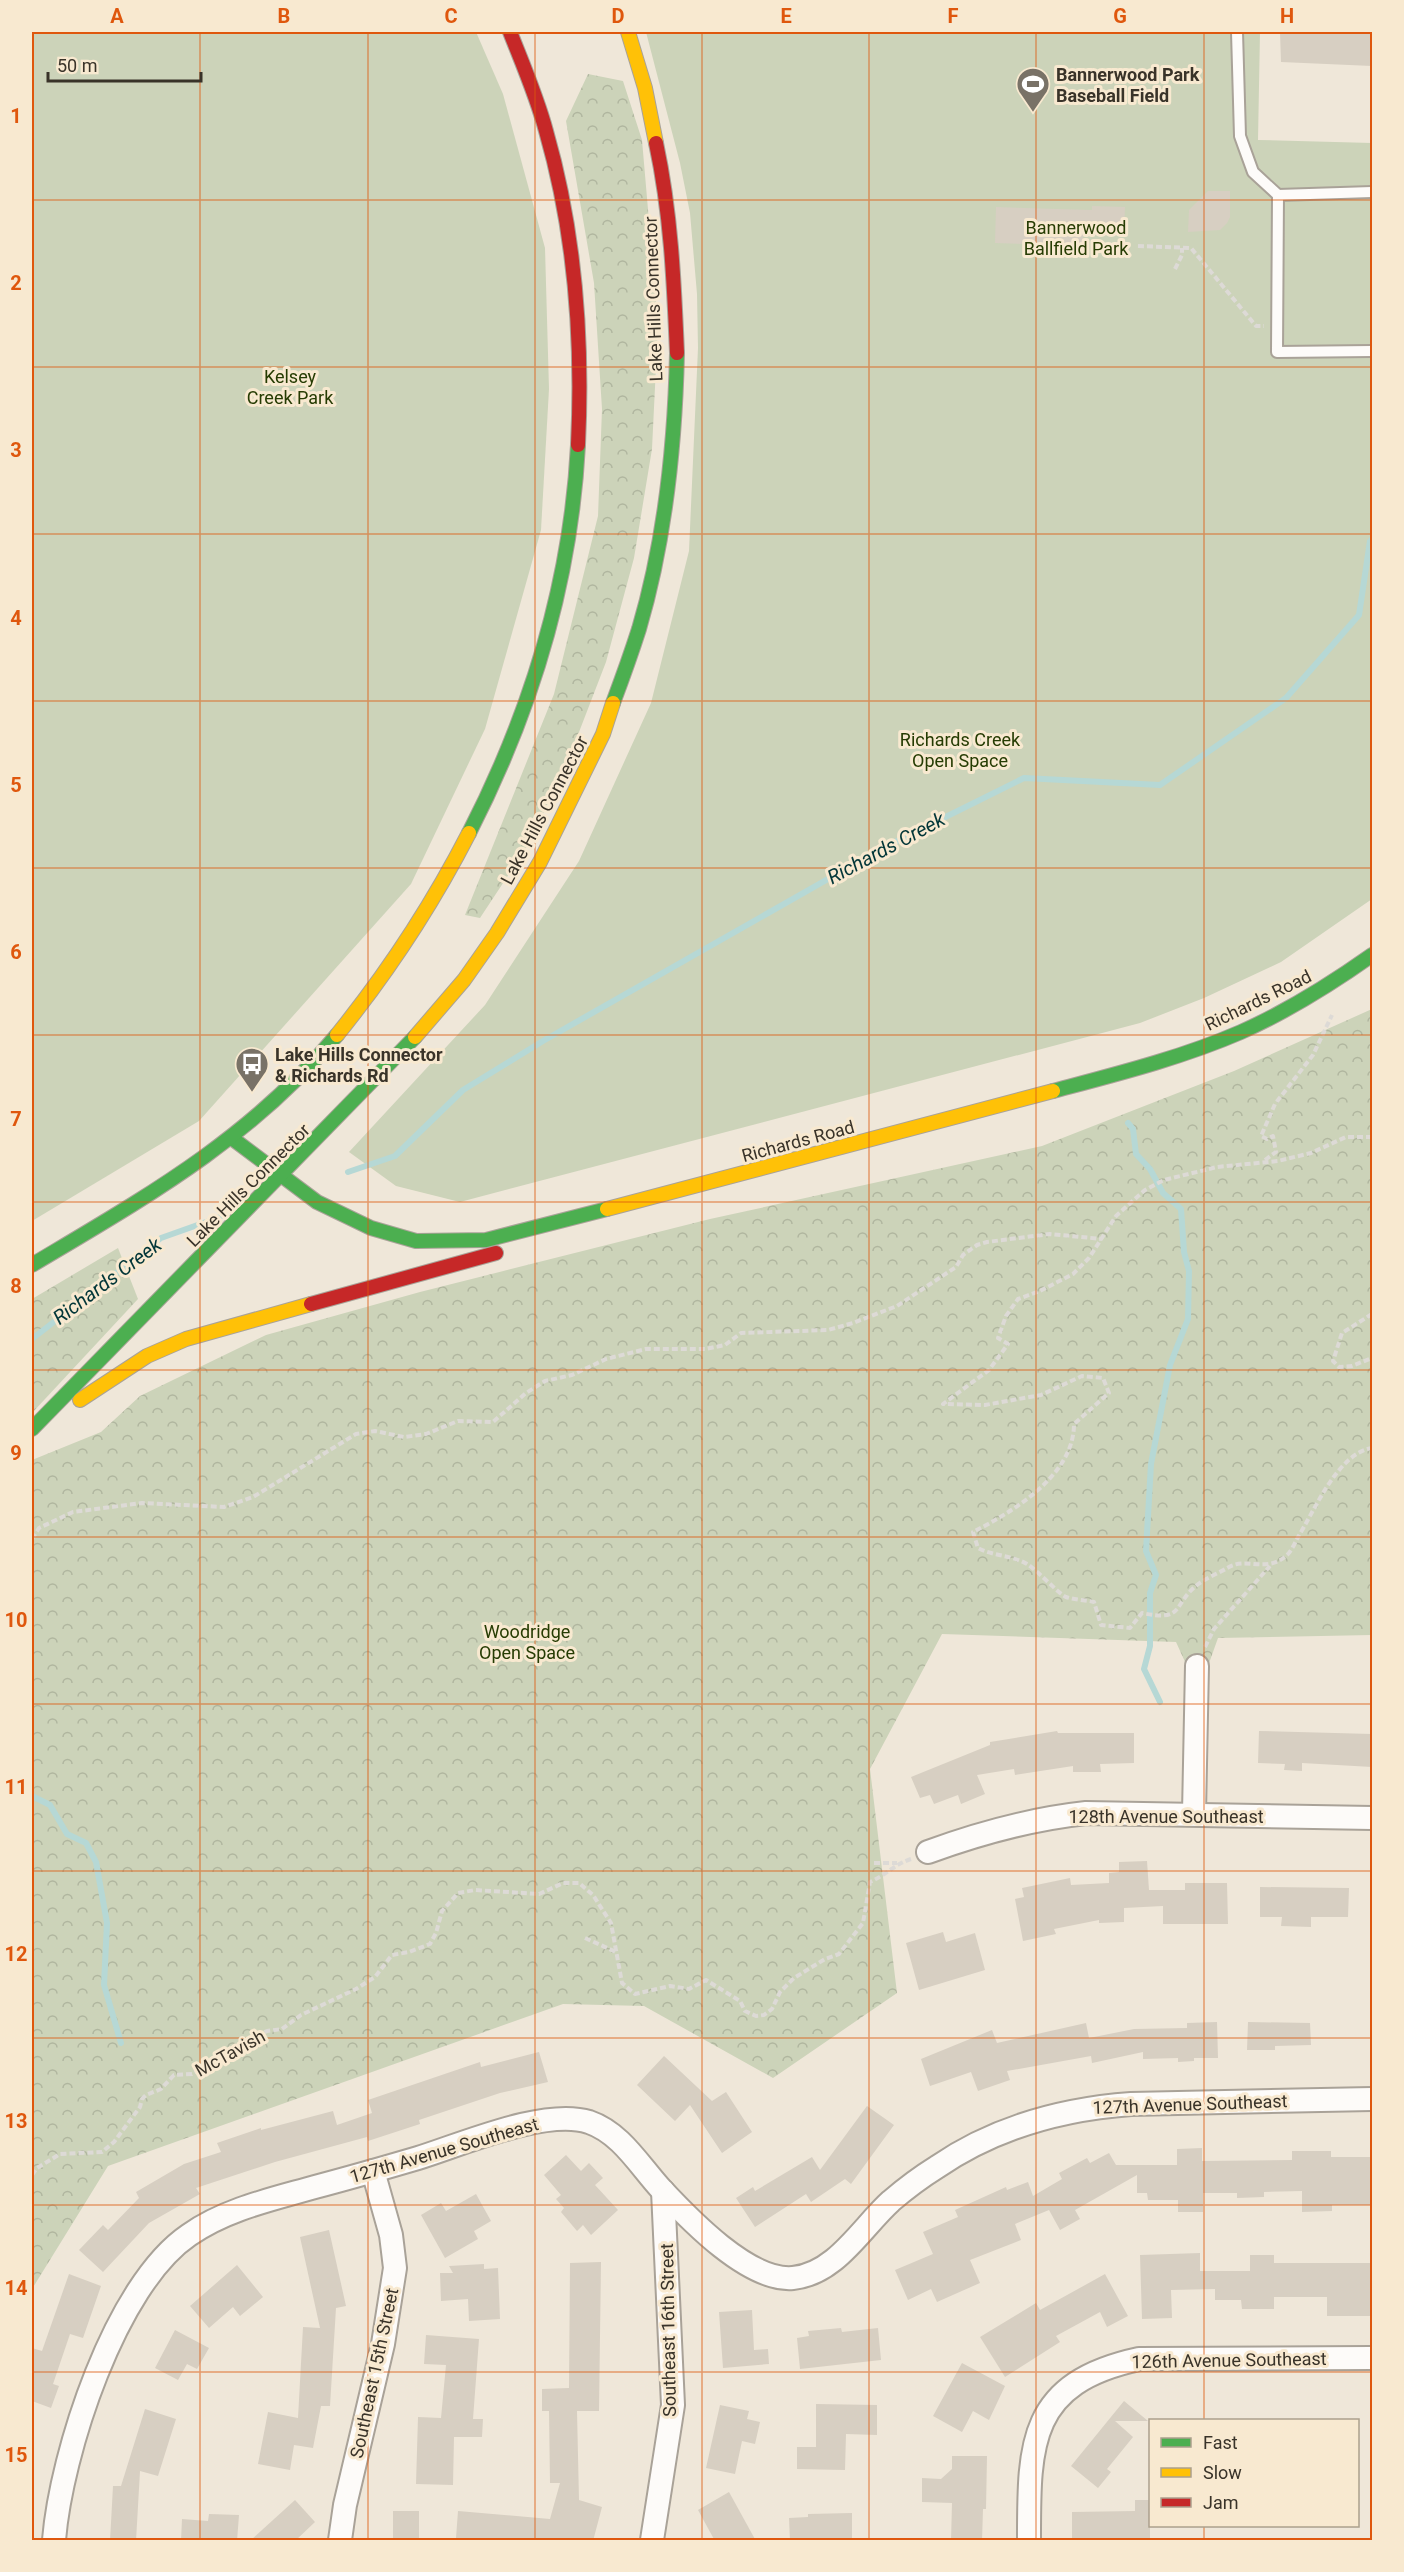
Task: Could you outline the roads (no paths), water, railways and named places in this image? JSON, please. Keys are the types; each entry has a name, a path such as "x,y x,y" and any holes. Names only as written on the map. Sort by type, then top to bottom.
{"main road":[{"path":"32,1264 147,1196 232,1139 291,1085 350,1021 384,976 453,867 503,762 548,636 562,580 574,505 579,442 579,362 567,229 551,146 510,32"},
{"name":"Lake Hills Connector","path":"32,1430 398,1057 464,980 497,933 540,861 603,734 636,639 656,555 668,486 677,354 666,189 648,99 628,32"},
{"name":"Richards Road","path":"232,1139 317,1202 371,1228 416,1241 486,1240 1156,1063 1223,1040 1314,994 1372,955"},
{"path":"32,1430 125,1369 186,1339 489,1255 629,1204"}],"street":[{"path":"1194,1813 1197,1666"},
{"name":"128th Avenue Southeast","path":"928,1852 978,1834 1053,1817 1086,1813 1194,1813 1372,1818"},
{"name":"127th Avenue Southeast","path":"54,2541 68,2460 99,2371 121,2322 148,2277 189,2235 230,2214 268,2200 373,2171 524,2124 571,2118 603,2128 618,2138 663,2191 727,2251 753,2270 791,2278 810,2274 827,2265 892,2201 938,2165 981,2142 1038,2120 1091,2107 1131,2104 1372,2099"},
{"name":"Southeast 15th Street","path":"340,2541 345,2505 383,2344 395,2268 391,2235 373,2171"},
{"name":"Southeast 16th Street","path":"652,2541 673,2405 663,2191"},
{"name":"126th Avenue Southeast","path":"1029,2541 1029,2472 1039,2424 1059,2397 1087,2376 1111,2365 1139,2359 1372,2358"}],"lane":[{"path":"1237,32 1240,136 1253,172 1278,195 1372,192"},
{"path":"1278,195 1277,352 1372,351"}],"waterway":[{"name":"Richards Creek","path":"348,1172 395,1156 463,1090 543,1041 879,850 1024,778 1160,785 1286,698 1359,615 1372,539"},
{"path":"1128,1123 1133,1129 1136,1154 1150,1169 1163,1193 1181,1209 1184,1252 1189,1271 1188,1319 1170,1365 1151,1464 1146,1551 1156,1575 1150,1593 1150,1646 1144,1669 1160,1702"},
{"name":"Richards Creek","path":"32,1339 161,1238 220,1217"},
{"path":"32,1796 50,1805 67,1834 86,1843 96,1862 107,1923 104,1985 121,2043"}],"place":[{"name":"Bannerwood Park Baseball Field","path":"1033,113"},
{"name":"Lake Hills Connector & Richards Rd","path":"252,1093"}],"park label":[{"name":"Bannerwood Ballfield Park","path":"1076,237"},
{"name":"Kelsey Creek Park","path":"290,386"},
{"name":"Richards Creek Open Space","path":"960,750"},
{"name":"Woodridge Open Space","path":"527,1641"}]}
